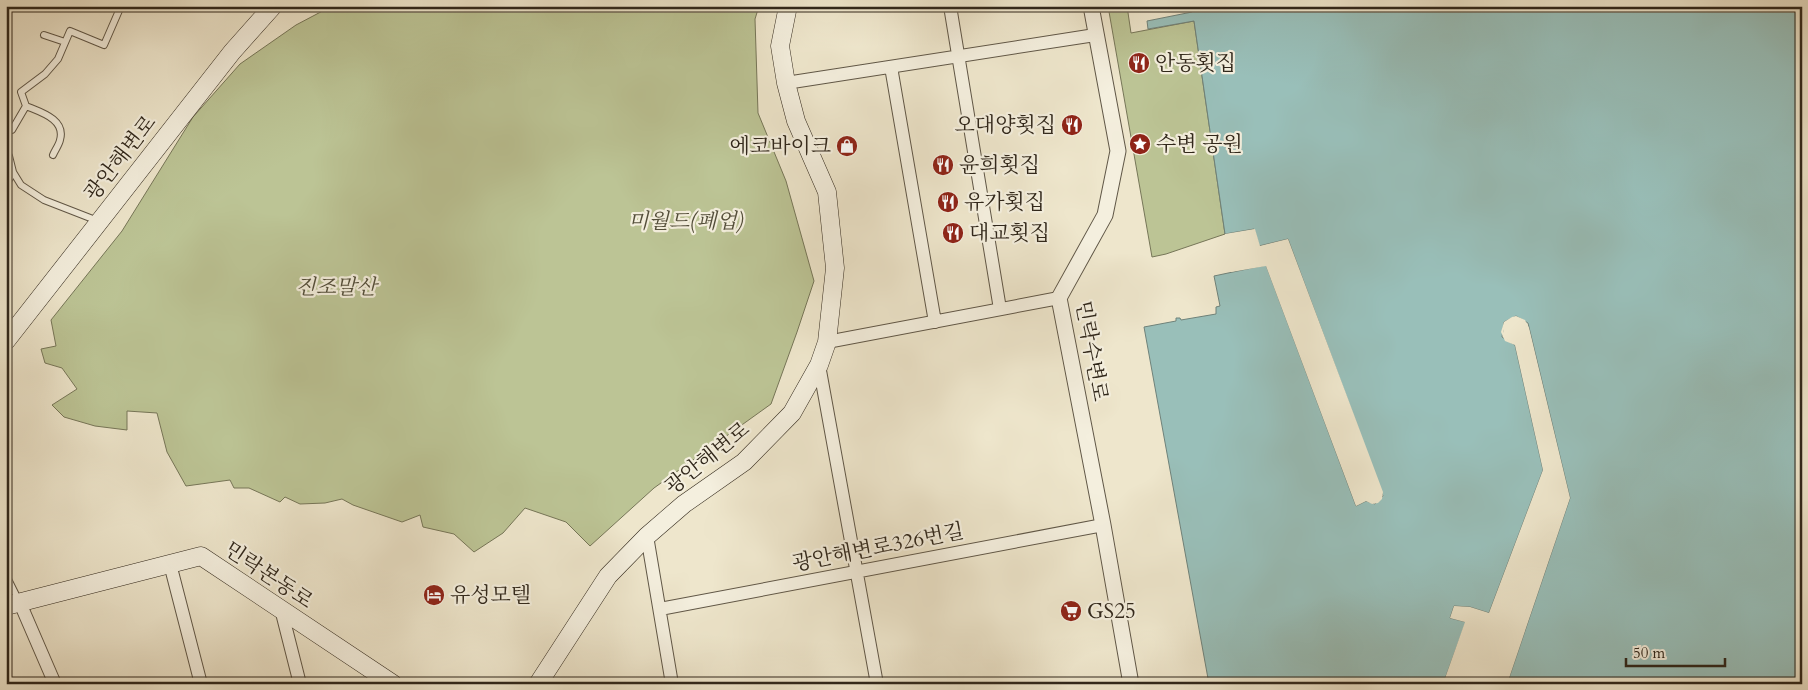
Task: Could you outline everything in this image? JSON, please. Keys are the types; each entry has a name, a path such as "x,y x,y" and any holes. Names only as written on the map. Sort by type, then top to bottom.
{"main road":[{"name":"광안해변로","path":"6,341 232,52 273,6"},
{"name":"광안해변로","path":"538,684 608,576 647,536 684,504 744,462 792,413 819,365 827,342 835,268 827,192 796,121 786,83 780,46 788,6"},
{"name":"민락본동로","path":"13,605 201,556 393,684"}],"street":[{"path":"950,6 1000,309"},
{"name":"민락수변로","path":"1090,6 1118,151 1105,215 1059,298 1132,684"},
{"path":"786,83 1095,35"},
{"path":"890,67 935,322"},
{"path":"827,342 1059,298"},
{"path":"819,365 877,684"},
{"name":"광안해변로326번길","path":"660,609 1103,525"},
{"path":"647,536 672,684"},
{"path":"170,564 201,684"},
{"path":"13,605 55,684"},
{"path":"281,609 300,684"}],"lane":[{"path":"53,155 61,138 60,129 54,119 26,106 21,92 45,74 58,59 70,31 104,45 121,6"},
{"path":"44,35 65,42"},
{"path":"6,132 12,130 26,106"},
{"path":"6,152 9,156 13,172 22,185 44,200 99,221"},
{"path":"6,185 13,172"},
{"path":"6,575 13,605"}],"green space":[{"name":"진조말산","path":"332,6 759,6 755,19 758,113 786,181 814,281 771,404 654,488 590,546 566,522 525,508 503,533 474,552 454,534 423,527 420,515 402,522 353,505 342,499 325,503 300,504 285,497 280,502 249,488 234,488 230,480 186,486 167,452 157,413 127,411 127,430 95,426 64,417 52,405 77,389 62,368 45,363 41,349 56,346 51,320 122,231 193,117 240,64 296,25"},
{"path":"1108,6 1127,6 1131,33 1194,21 1225,234 1152,257"}],"water":[{"path":"1191,6 1802,6 1802,684 1507,684 1570,498 1528,323 1516,316 1504,322 1502,337 1515,345 1543,470 1489,613 1470,607 1454,606 1450,618 1466,622 1443,684 1209,684 1144,327 1176,321 1176,318 1181,320 1216,314 1216,307 1220,306 1214,276 1266,265 1356,506 1366,501 1375,504 1383,496 1288,239 1259,246 1254,229 1225,234 1194,21 1148,29 1147,21 1192,12"}],"pier":[{"path":"1255,229 1260,246 1288,239 1383,492 1382,499 1378,503 1372,504 1366,501 1356,506 1266,266 1231,272 1231,270 1268,264 1358,503 1366,499 1372,502 1377,501 1380,498 1380,493 1287,242 1259,248 1257,247 1253,232 1225,237 1225,234"},
{"path":"1516,316 1525,320 1529,328 1570,498 1507,684 1504,684 1568,498 1527,328 1523,322 1512,319 1506,324 1503,332 1507,339 1518,344 1546,470 1491,614 1456,608 1453,616 1468,622 1445,684 1443,684 1465,622 1450,618 1454,606 1470,607 1489,613 1543,470 1515,345 1505,341 1501,332 1504,322"}],"place":[{"name":"안동횟집","path":"1139,63"},
{"name":"오대양횟집","path":"1072,125"},
{"name":"수변 공원","path":"1140,144"},
{"name":"에코바이크","path":"847,146"},
{"name":"윤희횟집","path":"943,165"},
{"name":"유가횟집","path":"948,202"},
{"name":"대교횟집","path":"953,233"},
{"name":"유성모텔","path":"434,595"},
{"name":"GS25","path":"1071,611"}],"park label":[{"name":"미월드(폐업)","path":"686,221"}]}
